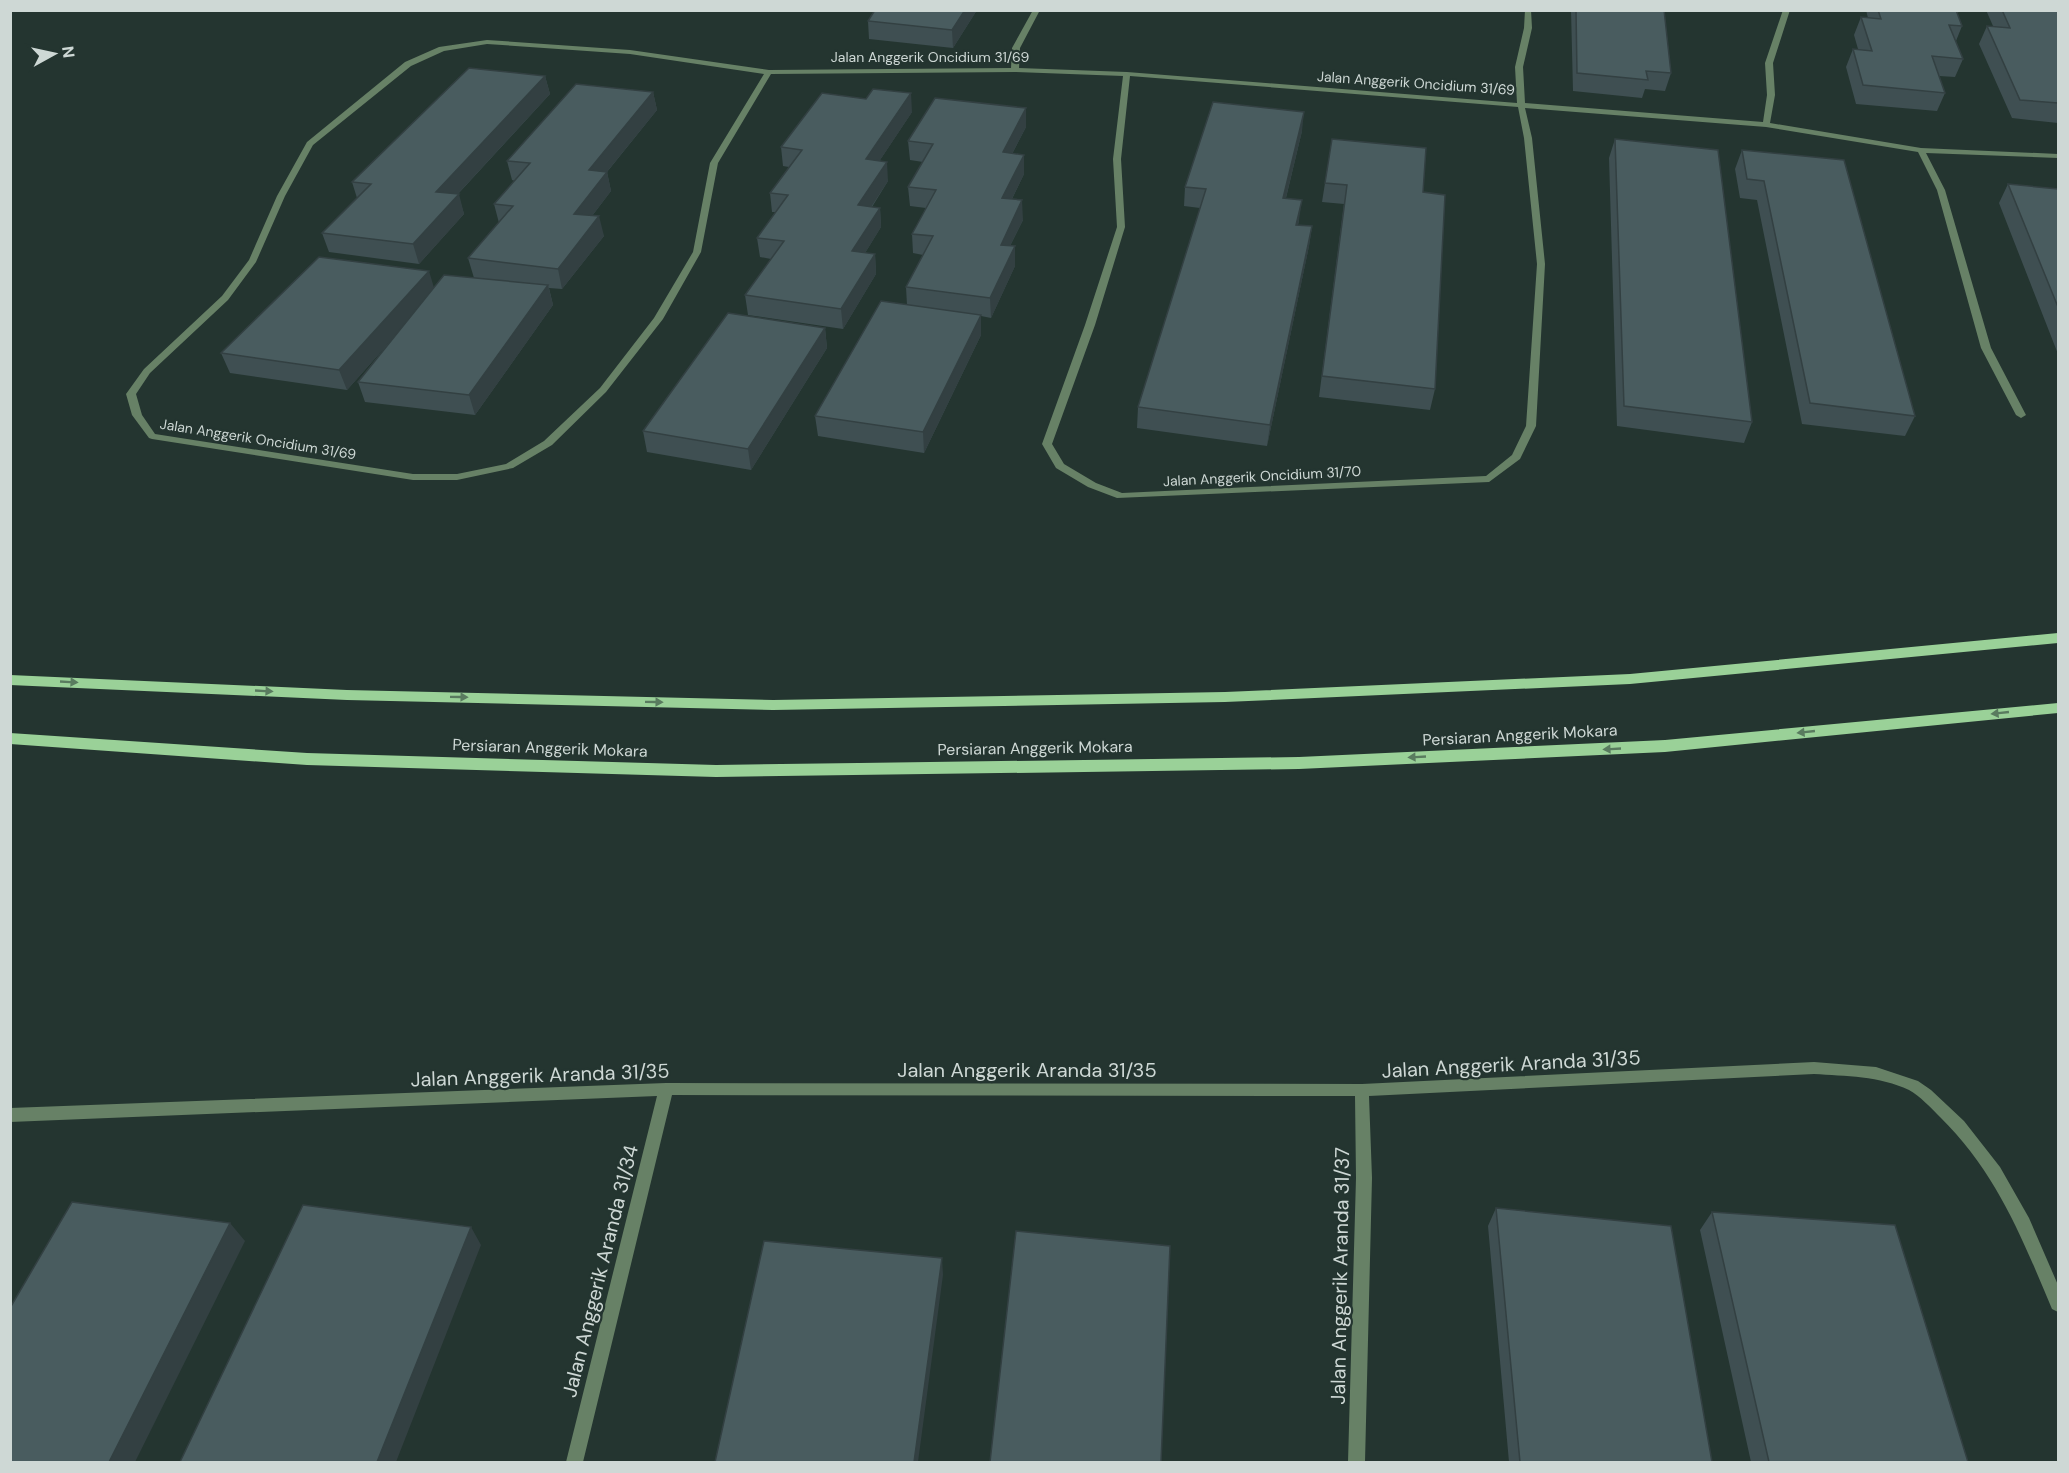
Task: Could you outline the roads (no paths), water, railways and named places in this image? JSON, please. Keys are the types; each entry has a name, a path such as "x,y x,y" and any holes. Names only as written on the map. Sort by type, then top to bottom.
{"main road":[{"path":"10,680 347,695 773,705 1225,697 1630,679 2058,638"},
{"name":"Persiaran Anggerik Mokara","path":"10,738 307,759 716,771 1299,763 1665,746 2058,708"}],"street":[{"path":"1016,70 1016,48 1037,10"},
{"name":"Jalan Anggerik Oncidium 31/70","path":"1127,74 1117,159 1121,227 1090,326 1047,444 1060,466 1092,484 1121,496 1489,479 1516,457 1531,426 1541,264 1528,138 1521,105 1520,67 1528,10"},
{"path":"1766,125 1771,95 1769,63 1787,10"},
{"name":"Jalan Anggerik Oncidium 31/69","path":"769,72 714,164 697,252 658,319 603,390 548,443 509,465 458,477 413,477 152,436 136,415 131,394 147,371 225,298 253,260 281,196 310,144 408,63 442,49 487,42 630,52 769,72 1016,70 1127,74 1766,125 1921,150 2058,156"},
{"path":"1921,150 1941,190 1986,348 2021,415"},
{"name":"Jalan Anggerik Aranda 31/35","path":"10,1116 666,1089 1362,1090 1814,1068 1872,1071 1916,1086 1955,1120 1999,1178 2039,1253 2058,1304"},
{"name":"Jalan Anggerik Aranda 31/34","path":"575,1462 666,1089"},
{"name":"Jalan Anggerik Aranda 31/37","path":"1357,1462 1364,1178 1362,1090"}]}
